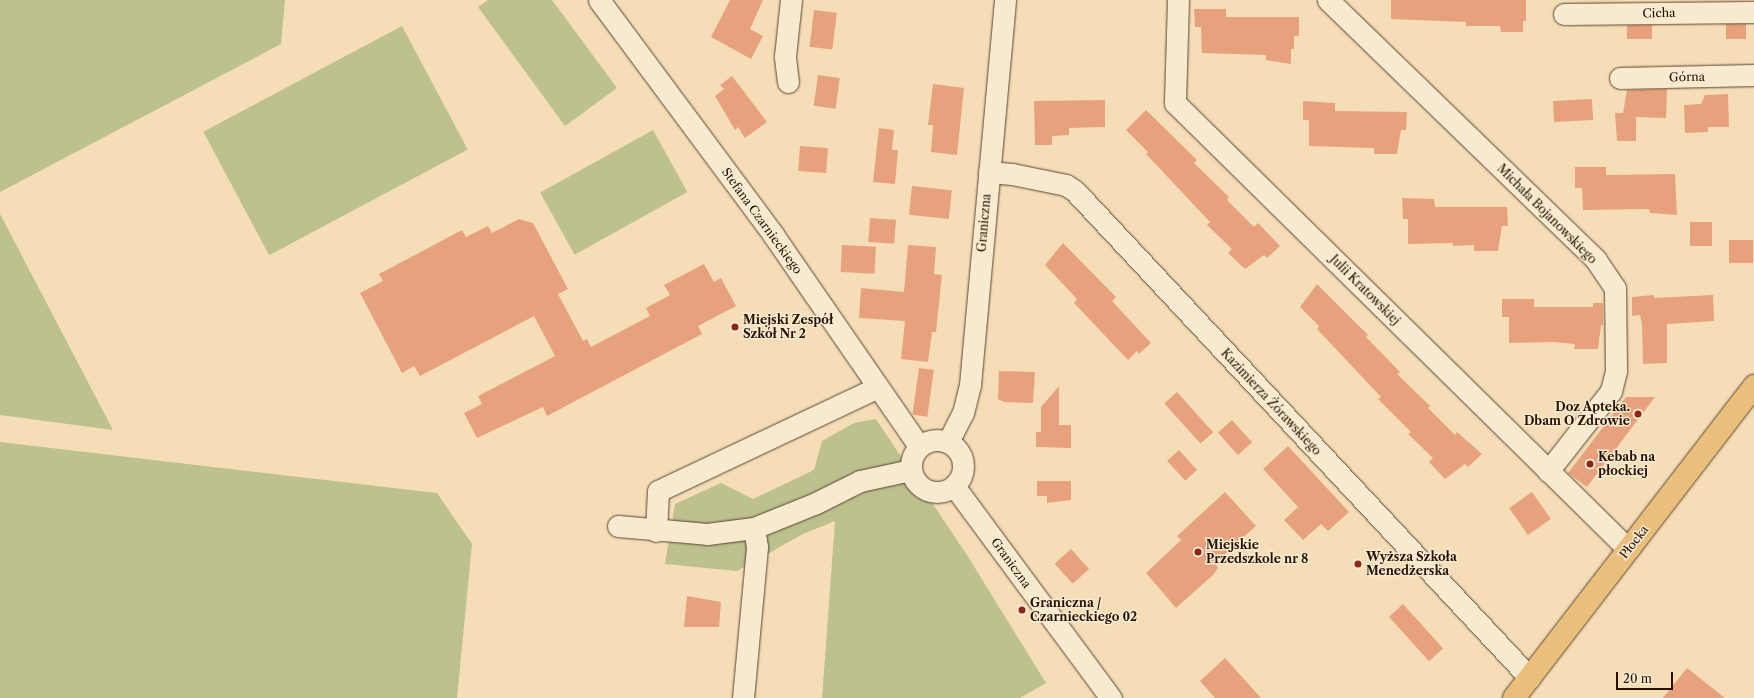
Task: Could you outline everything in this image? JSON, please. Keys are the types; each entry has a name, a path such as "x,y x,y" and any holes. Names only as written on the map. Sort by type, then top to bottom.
{"main road":[{"name":"Płocka","path":"1514,698 1754,386"}],"street":[{"name":"Stefana Czarnieckiego","path":"598,0 774,236 919,446"},
{"path":"788,82 785,56 790,0"},
{"name":"Graniczna","path":"948,442 963,413 970,385 988,172 1005,0"},
{"name":"Julii Kratowskiej","path":"1178,0 1175,103 1628,549"},
{"name":"Michała Bojanowskiego","path":"1328,0 1596,260 1615,288 1618,318 1616,371 1611,391 1548,471"},
{"name":"Cicha","path":"1564,14 1754,12"},
{"name":"Górna","path":"1620,78 1754,75"},
{"name":"Kazimierza Żórawskiego","path":"988,172 1019,175 1066,185 1075,191 1530,678"},
{"path":"656,531 658,491 878,387"},
{"path":"934,440 948,442 958,449 963,466 954,486 943,491 926,489 919,485 911,470 911,462 919,446 934,440"},
{"path":"618,526 656,531 707,534 754,528 816,504 860,481 911,470"},
{"name":"Graniczna","path":"954,486 1111,698"},
{"path":"743,698 756,547 754,528"}],"green space":[{"path":"0,0 285,0 281,44 0,192"},
{"path":"488,0 552,0 617,88 565,126 478,7"},
{"path":"402,26 468,150 269,255 203,132"},
{"path":"653,130 687,192 575,255 540,193"},
{"path":"0,214 113,430 0,415"},
{"path":"876,419 967,555 1046,683 1020,698 822,698 835,521 803,534 737,571 665,564 675,504 721,483 753,499 814,470 822,441 854,423"},
{"path":"0,442 437,493 472,544 457,698 0,698"}],"building":[{"path":"730,0 763,0 750,29 763,36 751,59 711,37"},
{"path":"1391,0 1526,0 1526,21 1523,21 1523,32 1501,32 1500,26 1466,26 1466,22 1391,19"},
{"path":"1194,9 1226,9 1226,17 1299,17 1299,36 1294,36 1294,49 1291,49 1291,64 1266,60 1266,55 1202,53 1201,27 1195,27"},
{"path":"814,10 837,13 832,50 809,47"},
{"path":"1726,24 1746,24 1746,39 1726,39"},
{"path":"1627,25 1652,25 1652,39 1627,39"},
{"path":"818,75 840,78 835,109 814,106"},
{"path":"732,76 767,122 745,138 738,127 735,130 715,96 724,89 720,85"},
{"path":"933,84 964,88 957,155 931,152 933,125 928,125"},
{"path":"1667,89 1666,118 1636,117 1636,141 1617,141 1615,113 1623,113 1627,90"},
{"path":"1728,94 1729,127 1708,127 1708,132 1685,133 1684,105 1701,104 1705,95"},
{"path":"1592,99 1593,120 1554,122 1553,101"},
{"path":"1105,100 1105,127 1069,128 1069,135 1052,136 1052,145 1035,145 1034,101"},
{"path":"1303,101 1335,103 1335,111 1407,112 1406,130 1401,130 1397,154 1374,154 1374,148 1309,146 1309,120 1303,120"},
{"path":"1146,110 1197,160 1194,163 1229,197 1227,200 1254,227 1258,223 1280,246 1267,258 1264,255 1245,269 1228,253 1232,249 1207,225 1210,222 1146,154 1148,152 1126,130"},
{"path":"879,128 894,130 892,150 898,150 895,184 873,182"},
{"path":"800,146 828,148 826,173 798,171"},
{"path":"1575,167 1606,167 1606,175 1675,174 1677,215 1650,213 1649,209 1583,210 1582,188 1575,188"},
{"path":"912,186 952,190 949,219 909,215"},
{"path":"1402,198 1434,199 1435,207 1507,207 1508,226 1502,226 1498,251 1474,251 1474,245 1453,246 1453,243 1408,244 1408,219 1403,219"},
{"path":"870,218 896,220 894,244 868,242"},
{"path":"519,219 533,223 568,289 558,294 583,341 587,339 591,347 650,316 646,308 670,295 664,285 704,264 714,282 721,278 736,306 698,326 702,334 547,416 543,407 477,438 464,413 482,404 478,396 555,356 534,316 420,376 414,366 402,373 360,293 383,281 379,274 462,230 466,237 488,226 492,233"},
{"path":"1690,222 1712,222 1712,246 1690,246"},
{"path":"1729,240 1753,240 1753,263 1729,263"},
{"path":"1063,243 1116,297 1112,301 1151,343 1139,354 1137,351 1128,360 1074,303 1077,299 1045,265"},
{"path":"842,245 876,247 875,274 841,272"},
{"path":"908,245 936,247 934,274 942,275 936,332 932,332 928,362 901,359 905,321 859,318 861,288 904,292"},
{"path":"1317,284 1368,335 1366,337 1400,372 1397,374 1430,406 1428,408 1455,435 1457,432 1482,454 1468,467 1465,464 1445,479 1429,462 1433,458 1408,434 1411,432 1378,399 1381,397 1317,329 1319,326 1300,307"},
{"path":"1654,295 1654,298 1713,295 1714,321 1667,324 1667,363 1643,364 1642,324 1640,315 1632,316 1632,297"},
{"path":"1502,299 1534,299 1534,307 1593,307 1593,303 1603,303 1603,325 1601,325 1598,349 1574,349 1575,344 1554,342 1509,343 1509,317 1502,317"},
{"path":"919,368 934,370 927,417 912,415"},
{"path":"999,371 1035,372 1033,403 1004,402 998,399"},
{"path":"1059,386 1059,425 1071,425 1071,448 1036,447 1036,432 1041,432 1041,407"},
{"path":"1177,392 1213,432 1200,444 1164,403"},
{"path":"1626,397 1655,397 1587,487 1568,473"},
{"path":"1232,420 1252,442 1238,455 1218,433"},
{"path":"1288,446 1349,512 1328,531 1321,524 1303,540 1284,520 1298,507 1263,469"},
{"path":"1179,450 1197,470 1185,481 1167,461"},
{"path":"1037,481 1071,481 1071,500 1047,503 1047,496 1037,496"},
{"name":"Miejskie Przedszkole nr 8","path":"1225,492 1256,526 1215,563 1218,568 1213,575 1176,608 1146,573 1181,540 1177,536"},
{"path":"1532,492 1551,519 1528,535 1509,508"},
{"path":"1071,549 1089,569 1073,584 1055,564"},
{"path":"687,596 721,602 719,627 684,627"},
{"path":"1403,604 1443,649 1429,661 1389,617"},
{"path":"1225,658 1261,698 1215,698 1200,681"},
{"path":"1687,668 1725,698 1663,698"}],"place":[{"name":"Miejski Zespół Szkół Nr 2","path":"735,327"},
{"name":"Doz Apteka. Dbam O Zdrowie","path":"1638,414"},
{"name":"Kebab na płockiej","path":"1590,464"},
{"name":"Miejskie Przedszkole nr 8","path":"1198,552"},
{"name":"Wyższa Szkoła Menedżerska","path":"1358,564"},
{"name":"Graniczna / Czarnieckiego 02","path":"1022,610"}]}
